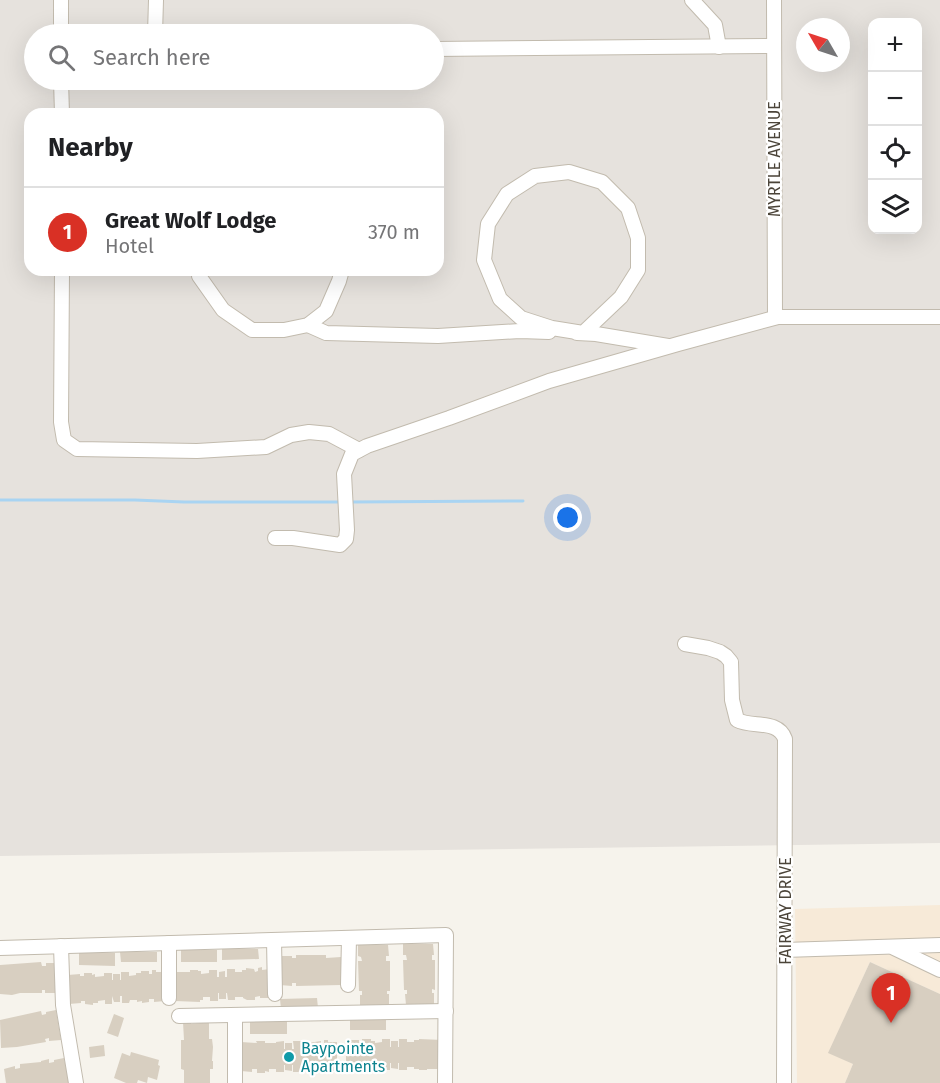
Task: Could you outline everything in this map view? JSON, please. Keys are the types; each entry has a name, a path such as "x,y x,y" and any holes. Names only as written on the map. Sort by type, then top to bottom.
{"street":[{"path":"61,0 61,24"},
{"path":"156,0 156,24"},
{"path":"692,0 715,25 719,47"},
{"name":"MYRTLE AVENUE","path":"774,0 777,317"},
{"path":"444,49 774,46"},
{"path":"62,90 62,108"},
{"path":"569,172 602,182 628,208 638,237 638,270 621,297 583,333 552,328 521,318 500,299 484,260 488,224 507,194 535,176 569,172"},
{"path":"62,276 61,422 64,440 78,449 197,451 266,447 291,435 309,432 329,434 358,450"},
{"path":"199,276 223,310 252,330 284,330 308,325 326,311 340,276"},
{"path":"275,538 293,538 340,545 346,539 347,530 344,474 352,454 367,446 549,381 777,317 940,317"},
{"path":"308,325 326,333 438,336 520,331 583,333 670,346"},
{"name":"FAIRWAY DRIVE","path":"685,644 708,648 726,656 731,662 732,700 737,720 743,724 775,727 783,732 785,739 784,1083"},
{"path":"0,948 446,935 445,1083"},
{"path":"348,985 349,938"},
{"path":"274,940 275,994"},
{"path":"168,943 169,998"},
{"path":"784,950 940,945"},
{"path":"61,946 63,1005 76,1083"},
{"path":"892,947 940,970"},
{"path":"179,1016 446,1011"},
{"path":"235,1015 235,1083"}],"shaded area":[{"path":"0,0 940,0 940,843 0,856"},
{"path":"940,905 940,994 870,962 829,1052 853,1064 845,1083 797,1083 795,909"}],"building":[{"path":"403,944 433,944 435,990 432,989 432,993 434,993 434,1005 406,1005 407,990 404,990 403,960 407,960 406,955 403,955"},
{"path":"358,945 388,945 389,956 386,956 386,961 390,961 390,991 387,991 389,1006 360,1007 362,991 359,991 358,961 362,961 358,956"},
{"path":"222,949 258,949 259,959 222,960"},
{"path":"181,950 217,950 217,962 181,962"},
{"path":"79,952 115,953 115,966 79,965"},
{"path":"120,952 157,952 157,962 121,962"},
{"path":"296,955 341,957 341,985 296,986 296,983 292,983 292,986 280,985 280,956 296,958"},
{"path":"41,962 42,966 46,966 46,963 56,963 57,993 45,993 45,990 42,990 42,993 0,994 0,965"},
{"path":"870,962 940,994 940,1083 845,1083 853,1064 828,1053"},
{"path":"262,967 262,970 270,969 270,998 260,998 260,996 255,997 255,1000 247,1000 243,997 235,997 235,1000 228,1000 227,993 226,999 219,999 218,993 218,1001 210,1001 210,997 203,997 200,1002 175,1001 174,972 198,970 201,974 209,973 209,970 217,970 217,977 219,977 219,972 225,971 225,977 227,977 227,969 242,972 246,968 254,969 255,972"},
{"path":"152,970 164,972 165,1001 154,1002 154,999 149,999 149,1002 130,1000 129,1003 122,1003 122,996 120,996 120,1002 114,1002 112,996 112,1004 105,1004 105,1000 93,1003 93,1005 85,1004 85,1001 69,1004 68,975 84,976 84,973 92,973 95,977 104,976 104,973 112,973 112,980 113,974 120,974 121,980 121,972 129,972 129,976 141,973 141,971 149,971 149,974 152,974"},
{"path":"317,998 318,1008 281,1009 280,999"},
{"path":"56,1010 61,1040 49,1041 49,1038 45,1039 46,1042 1,1048 0,1020 41,1011 42,1015"},
{"path":"114,1014 124,1018 118,1037 107,1033"},
{"path":"386,1018 386,1030 350,1030 350,1019"},
{"path":"250,1021 287,1021 287,1034 250,1034"},
{"path":"183,1022 191,1022 191,1024 209,1022 209,1039 212,1039 213,1047 213,1069 210,1069 210,1083 184,1083 184,1070 181,1069"},
{"path":"362,1039 371,1039 375,1043 382,1042 382,1039 390,1039 390,1047 391,1041 398,1041 399,1047 399,1039 407,1039 407,1042 419,1039 443,1040 442,1069 419,1070 407,1067 407,1070 399,1070 399,1063 398,1069 391,1068 390,1063 390,1070 382,1070 382,1067 370,1070 362,1070 362,1067 346,1069 346,1040 362,1042"},
{"name":"Baypointe Apartments","path":"324,1040 337,1042 337,1071 313,1073 308,1069 301,1069 301,1072 293,1072 293,1065 292,1071 285,1070 284,1065 284,1072 276,1072 276,1069 269,1069 269,1072 265,1071 265,1073 257,1073 257,1069 252,1069 252,1072 241,1071 241,1042 276,1043 284,1041 284,1049 285,1043 292,1043 292,1049 294,1049 293,1041 301,1041 301,1045 321,1041 321,1044 324,1044"},
{"path":"104,1045 105,1056 90,1058 89,1047"},
{"path":"131,1052 159,1060 157,1080 148,1077 147,1083 138,1080 137,1083 126,1083 114,1078 122,1053 130,1056"},
{"path":"64,1058 69,1083 6,1083 4,1069 15,1066 15,1069 20,1068 20,1064 49,1059 49,1063"}],"waterway":[{"path":"0,500 340,502"},
{"path":"350,502 523,501"}],"place":[{"name":"Great Wolf Lodge","path":"891,1023"},
{"name":"Baypointe Apartments","path":"289,1057"}]}
